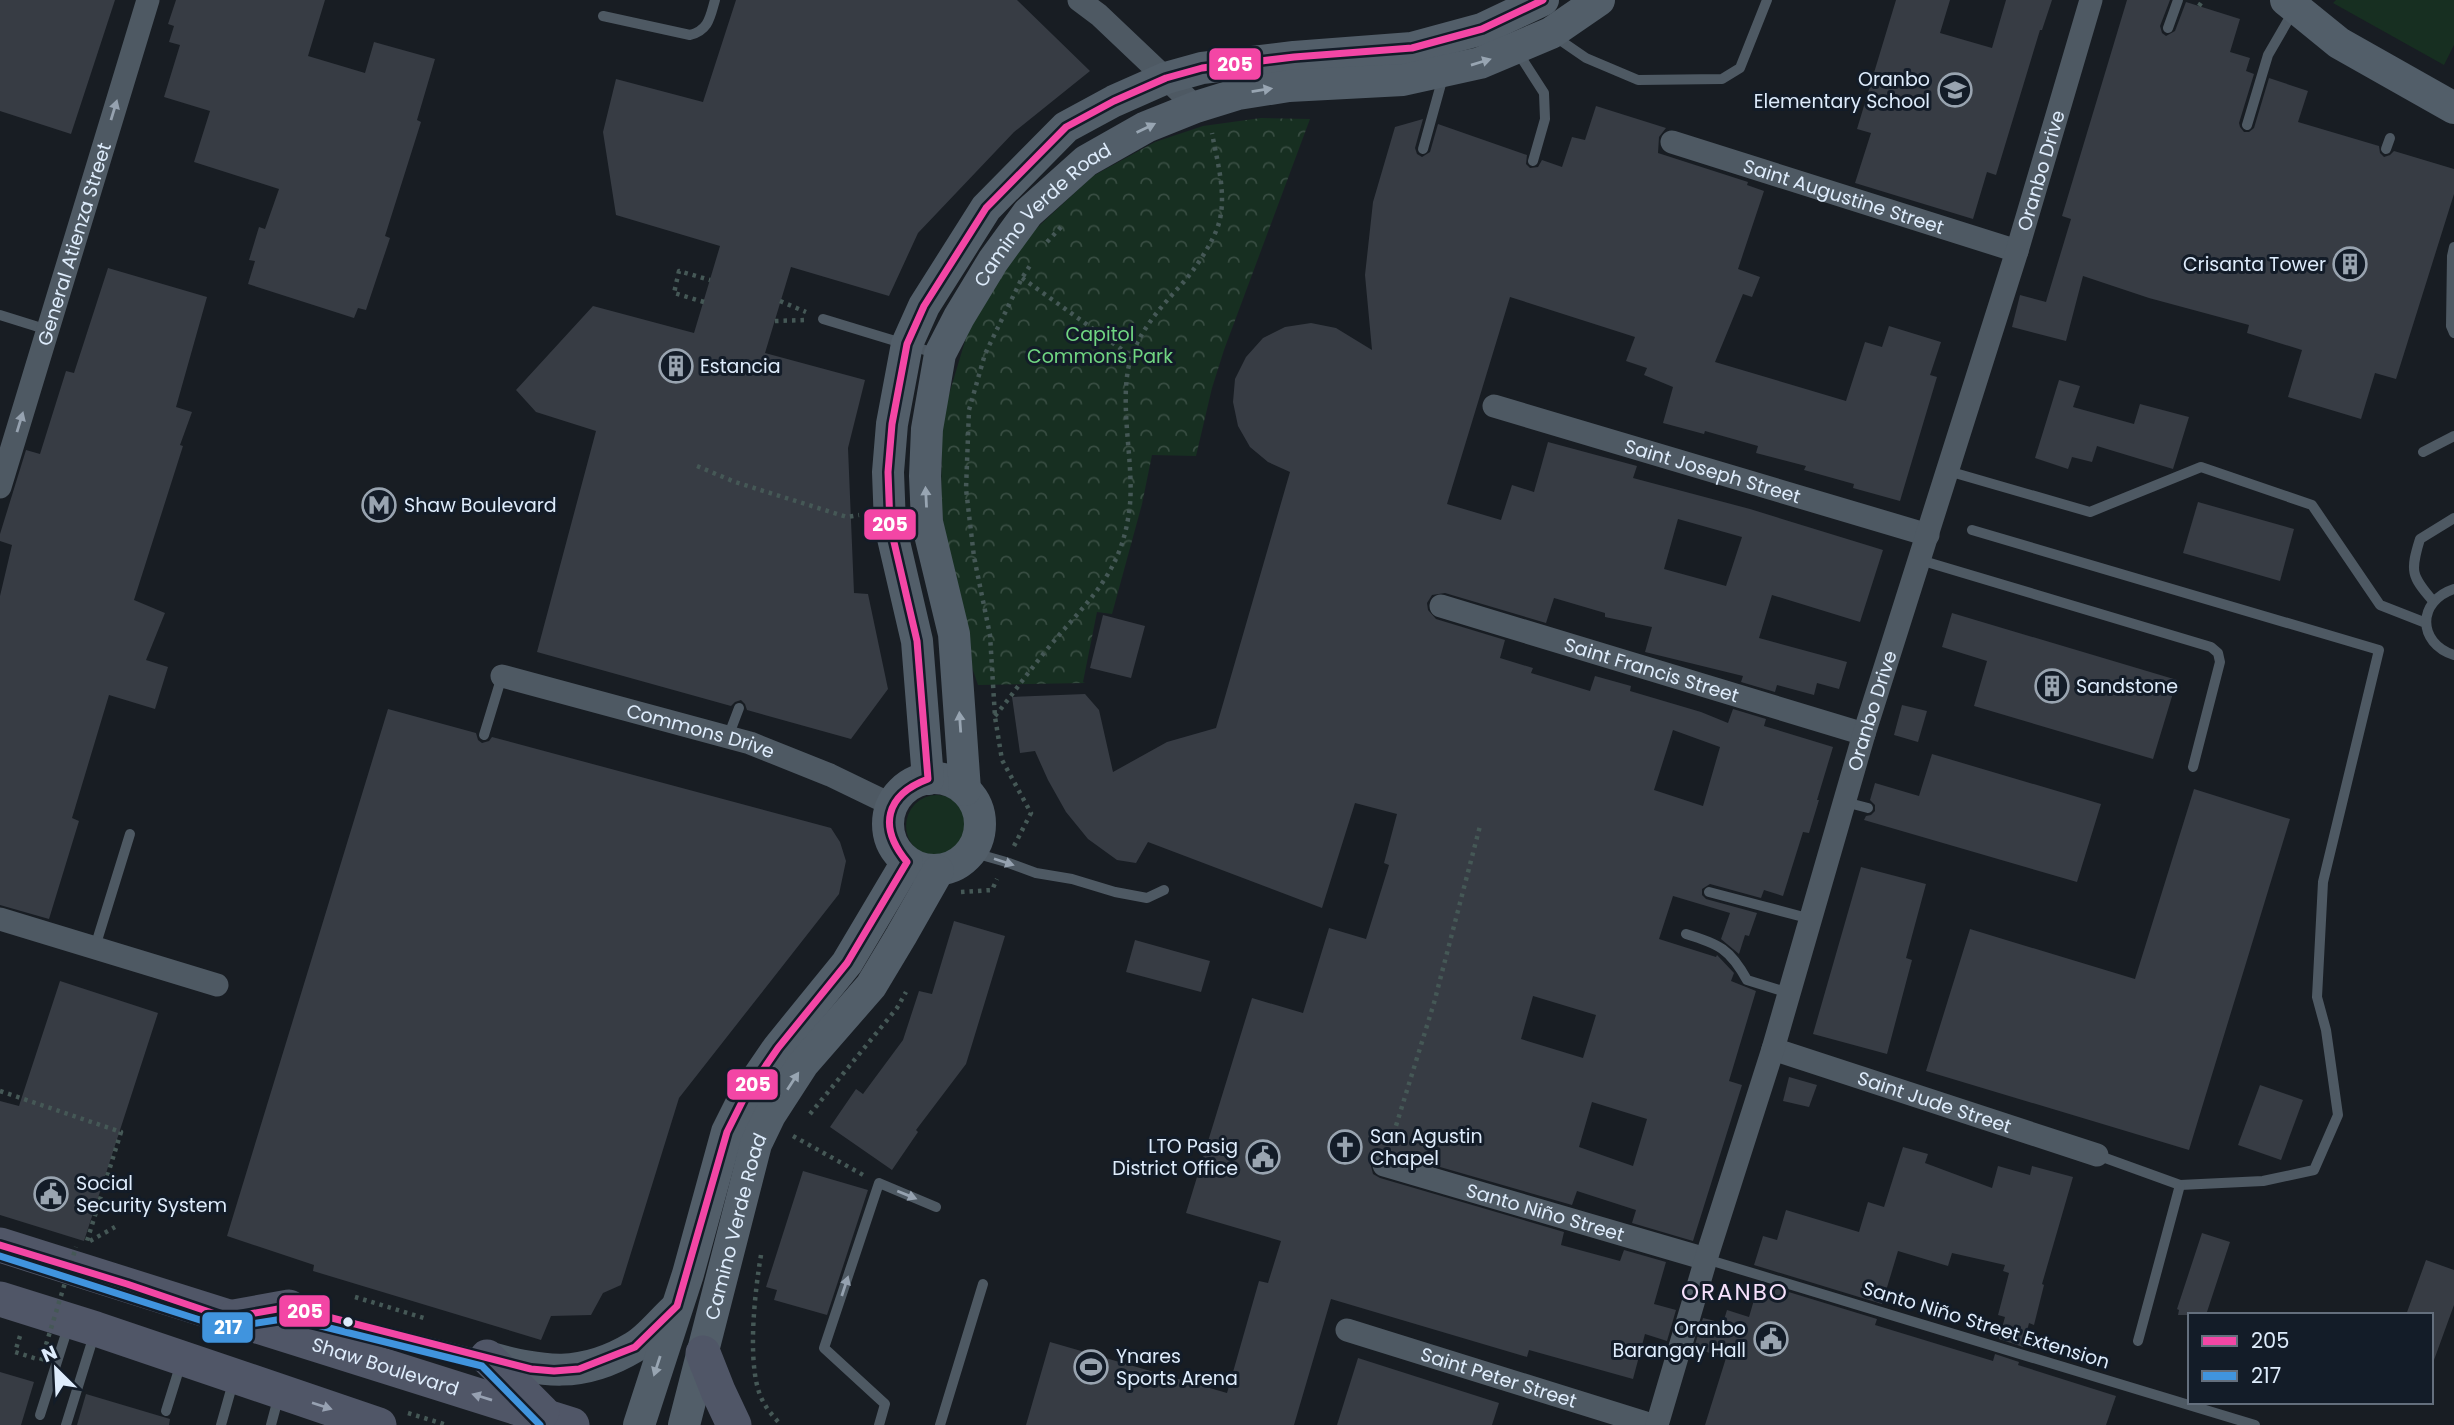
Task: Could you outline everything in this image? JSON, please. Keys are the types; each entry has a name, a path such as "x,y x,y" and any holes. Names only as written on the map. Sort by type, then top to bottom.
{"main road":[{"name":"Shaw Boulevard","path":"0,1245 559,1421"},
{"path":"0,1299 367,1423"},
{"path":"227,1318 289,1307"},
{"path":"703,1353 734,1425"},
{"path":"487,1357 559,1421"}],"street":[{"name":"General Atienza Street","path":"0,487 148,0"},
{"path":"1079,0 1099,15 1166,78 1202,125"},
{"name":"Camino Verde Road","path":"965,790 954,634 927,522 927,429 940,354 993,261 1028,213 1086,161 1146,127 1202,125 1238,94 1289,86 1403,80 1480,63 1508,35 1541,16 1599,0"},
{"name":"Oranbo Drive","path":"1655,1425 1773,1048 1864,734 2017,251 2091,0"},
{"path":"2291,4 2339,43 2454,108"},
{"name":"Camino Verde Road","path":"928,779 916,641 890,525 888,472 892,424 907,344 924,306 986,208 1066,127 1114,101 1166,78 1202,68 1294,57 1412,48 1482,29 1508,35"},
{"name":"Saint Augustine Street","path":"1672,142 2017,251"},
{"name":"Saint Joseph Street","path":"1494,406 1928,535"},
{"name":"Saint Francis Street","path":"1441,606 1864,734"},
{"name":"Commons Drive","path":"502,676 750,743 830,775 892,805"},
{"path":"928,779 954,783 965,790 974,800 979,813 978,840 971,852 962,861 938,870 917,867 907,862 896,851 889,836 888,820 892,805 906,787 928,779"},
{"name":"Camino Verde Road","path":"639,1425 688,1274 727,1132 745,1096 778,1048 847,963 907,862"},
{"name":"Camino Verde Road","path":"684,1425 756,1144 770,1115 803,1065 870,986 938,870"},
{"path":"0,919 217,985"},
{"name":"Saint Jude Street","path":"1773,1048 2097,1155"},
{"name":"Santo Niño Street","path":"1384,1165 1706,1259"},
{"path":"487,1357 554,1371 579,1369 635,1347 677,1307"},
{"name":"Saint Peter Street","path":"1347,1330 1655,1425"}],"lane":[{"path":"603,16 690,35 700,32 708,25 715,0"},
{"path":"1541,16 1586,58 1639,80 1722,79 1740,68 1767,0"},
{"path":"2168,28 2178,0"},
{"path":"2247,125 2268,55 2291,4"},
{"path":"1508,35 1544,93 1545,119 1533,161"},
{"path":"1423,149 1444,71"},
{"path":"2454,247 2451,326 2454,333"},
{"path":"0,315 48,330"},
{"path":"823,319 940,354"},
{"path":"2423,452 2454,436"},
{"path":"1948,471 2090,512 2201,467 2312,505 2381,606 2426,623"},
{"path":"2433,601 2416,580 2412,564 2420,539 2454,518"},
{"path":"1972,530 2379,650 2323,882 2317,997 2326,1030 2338,1115 2314,1170 2263,1181 2180,1185 2097,1155"},
{"path":"1920,560 2211,648 2218,653 2221,662 2193,767"},
{"path":"2454,589 2442,593 2433,601 2426,623 2434,644 2443,652 2454,655"},
{"path":"484,735 502,676"},
{"path":"729,737 738,708"},
{"path":"1845,802 1868,808"},
{"path":"95,947 130,834"},
{"path":"971,852 1036,873 1072,879 1115,892 1147,898 1164,890"},
{"path":"1709,892 1811,919"},
{"path":"1686,934 1711,942 1735,957 1747,980 1789,993"},
{"path":"879,1425 885,1404 824,1348 879,1184 936,1207"},
{"path":"2138,1341 2180,1185"},
{"name":"Santo Niño Street Extension","path":"1706,1259 2255,1425"},
{"path":"940,1425 983,1284"},
{"path":"289,1307 487,1357"},
{"path":"40,1415 83,1325"},
{"path":"65,1425 83,1325"},
{"path":"166,1411 182,1359"},
{"path":"220,1425 235,1377"},
{"path":"271,1425 280,1392"}],"path":[{"path":"2199,6 2203,0"},
{"path":"1037,256 1022,278 985,354 969,410 966,489 974,557 990,635 995,717 1097,590 1116,562 1125,533 1130,502 1125,383 1131,356 1148,323 1193,272 1219,223 1221,187 1202,125"},
{"path":"1044,245 1070,218"},
{"path":"704,302 674,293 679,271 710,280"},
{"path":"1022,278 1131,356"},
{"path":"780,301 823,319"},
{"path":"775,321 823,319"},
{"path":"697,466 735,482 847,517 859,515"},
{"path":"1384,1165 1434,1003 1480,826"},
{"path":"0,1091 121,1132 86,1244"},
{"path":"787,1146 792,1135 879,1184"},
{"path":"74,1240 86,1244 115,1227"},
{"path":"763,1245 752,1330 757,1383 762,1402 781,1425"},
{"path":"15,1352 41,1361 76,1247"},
{"path":"355,1297 433,1321"}],"green space":[{"path":"2336,0 2454,0 2454,45 2444,65 2333,3"},
{"name":"Capitol Commons Park","path":"1261,118 1310,119 1224,350 1196,456 1152,455 1142,504 1112,614 1097,612 1083,682 1085,683 978,685 960,632 941,508 942,418 971,321 1027,237 1093,176 1155,142 1203,126"},
{"path":"937,795 949,797 959,804 966,814 966,838 959,848 949,855 937,857 925,855 915,848 908,838 906,826 908,814 915,804 925,797"}],"building":[{"path":"0,0 115,0 71,134 0,111"},
{"path":"176,0 325,0 308,56 365,73 374,42 435,59 417,120 421,122 385,236 390,238 366,310 358,308 354,318 248,284 255,261 249,260 259,227 265,229 279,189 194,162 210,111 164,97 180,45 169,42 174,26 168,24"},
{"name":"Estancia","path":"736,0 1017,0 1090,71 1014,132 918,233 889,296 791,267 765,353 865,380 848,448 854,593 868,594 888,689 851,739 747,710 741,700 731,706 537,652 596,431 536,412 516,390 593,306 694,333 720,246 616,215 603,132 616,79 703,102"},
{"name":"Oranbo Elementary School","path":"1896,0 1950,0 1940,33 1992,48 2006,0 2052,0 2040,30 1996,175 1987,172 1973,219 1855,183 1871,133 1857,129"},
{"path":"2127,0 2170,0 2160,26 2166,36 2175,31 2186,2 2240,19 2230,52 2250,58 2246,71 2254,74 2239,123 2244,132 2254,128 2269,78 2308,91 2298,122 2379,146 2384,157 2394,151 2454,169 2454,194 2396,379 2375,373 2361,419 2288,397 2302,350 2247,333 2249,325 2149,298 2083,276 2066,341 2012,327 2020,295 2046,302 2071,219 2062,216"},
{"path":"1596,106 1666,128 1659,137 1658,153 1748,182 1747,185 1764,191 1738,269 1760,277 1752,297 1743,294 1715,362 1846,401 1865,342 1882,347 1889,326 1941,342 1930,375 1937,377 1900,501 1804,470 1806,466 1756,453 1758,446 1705,431 1704,434 1663,423 1673,387 1644,375 1647,368 1626,361 1635,337 1510,297 1447,504 1501,520 1512,485 1534,492 1548,442 1637,466 1633,478 1750,509 1883,550 1860,622 1772,595 1759,638 1847,662 1839,689 1817,683 1814,695 1777,685 1775,692 1741,682 1743,676 1645,652 1652,627 1605,617 1605,613 1554,598 1546,623 1445,593 1432,595 1427,603 1428,610 1436,619 1505,640 1500,658 1533,668 1531,673 1590,691 1595,676 1631,686 1630,691 1728,723 1733,709 1766,719 1764,726 1833,747 1809,833 1803,832 1783,896 1764,890 1761,898 1710,884 1702,889 1702,895 1706,899 1757,913 1749,936 1745,935 1739,954 1721,939 1730,913 1673,896 1659,939 1716,957 1717,955 1734,973 1731,981 1756,991 1729,1081 1742,1085 1693,1241 1632,1223 1636,1210 1577,1191 1572,1205 1388,1152 1375,1154 1370,1162 1373,1174 1380,1178 1564,1232 1561,1245 1620,1261 1624,1250 1666,1262 1654,1304 1676,1310 1667,1341 1645,1334 1633,1379 1529,1350 1527,1357 1331,1299 1294,1425 1026,1425 1050,1342 1227,1393 1259,1281 1268,1283 1281,1241 1186,1213 1252,998 1303,1013 1329,928 1366,939 1389,865 1384,863 1397,814 1355,803 1322,908 1148,842 1136,863 1117,860 1088,839 1066,812 1035,751 1020,753 1012,697 1085,694 1099,710 1113,772 1167,742 1216,728 1290,472 1268,462 1250,447 1238,426 1233,402 1235,379 1246,357 1263,338 1285,327 1311,323 1336,328 1372,350 1365,275 1373,202 1395,127 1423,119 1415,148 1417,154 1422,157 1430,152 1438,124 1527,155 1526,164 1530,168 1538,167 1542,160 1562,167 1572,137 1585,140","holes":["1678,519 1742,537 1726,586 1664,569","1673,730 1720,747 1703,806 1654,790","1533,996 1596,1015 1583,1058 1521,1039","1592,1102 1647,1119 1633,1166 1579,1147"]},
{"path":"108,268 207,297 176,407 192,412 134,600 165,613 146,660 168,667 155,709 109,695 72,818 79,821 49,919 0,905 0,596 12,545 0,541 0,534 26,450 40,454 66,371 74,373"},
{"path":"2059,380 2080,386 2073,407 2134,424 2140,404 2189,417 2173,469 2097,446 2092,462 2072,457 2068,469 2035,458"},
{"path":"2198,502 2294,529 2280,581 2183,553"},
{"name":"Sandstone","path":"1952,613 2177,680 2153,759 1974,706 1987,661 1942,647"},
{"path":"1103,615 1145,626 1131,678 1090,668"},
{"path":"1902,705 1927,711 1918,742 1894,735"},
{"path":"388,709 476,733 482,743 492,737 831,828 840,842 846,861 839,894 679,1098 621,1285 603,1293 591,1315 551,1316 541,1340 313,1271 314,1265 227,1236"},
{"path":"1932,754 2101,804 2077,882 1864,820 1875,811 1875,805 1870,800 1875,783 1919,796"},
{"path":"2194,789 2290,819 2189,1150 1926,1071 1970,929 2135,979"},
{"path":"1861,867 1926,884 1906,958 1912,960 1887,1054 1813,1034"},
{"path":"954,921 1005,936 966,1064 916,1130 918,1132 892,1170 830,1127 856,1089 863,1094 903,1040 919,991 932,994"},
{"path":"1135,940 1210,961 1201,992 1126,972"},
{"path":"60,981 158,1013 84,1241 0,1215 0,1101 19,1106"},
{"path":"1789,1077 1817,1085 1809,1107 1783,1101"},
{"path":"2260,1085 2303,1100 2281,1160 2238,1145"},
{"path":"1903,1147 1928,1154 1925,1163 1992,1188 1998,1166 2030,1175 2032,1166 2073,1177 2042,1284 2044,1285 2034,1325 2029,1323 2023,1347 1999,1339 2005,1317 1998,1315 2009,1273 2003,1271 2005,1265 1952,1253 1948,1266 1898,1251 1882,1304 1754,1265 1763,1236 1777,1240 1786,1210 1859,1232 1868,1202 1884,1207"},
{"path":"803,1171 868,1190 827,1315 774,1300 777,1290 766,1287"},
{"path":"2202,1233 2230,1242 2207,1313 2178,1315 2177,1309"},
{"path":"2426,1260 2454,1270 2454,1305 2434,1360 2433,1313 2407,1313"},
{"path":"1759,1283 1877,1319 1875,1325 1993,1361 1995,1354 2019,1362 2018,1365 2116,1396 2106,1425 1705,1425 1726,1358 1694,1348 1703,1318 1723,1323 1727,1310 1749,1317"},
{"path":"1358,1358 1499,1403 1492,1425 1337,1425"},
{"path":"0,1372 34,1382 21,1425 0,1425"},
{"path":"86,1394 170,1419 169,1425 77,1425"}],"transit line":[{"name":"205","path":"0,1245 227,1318 289,1307 531,1369 579,1369 635,1347 677,1306 727,1132 745,1096 778,1048 847,963 907,862 892,837 890,813 903,794 928,779 917,641 890,525 888,472 892,424 907,344 924,306 986,208 1066,127 1114,101 1166,78 1202,68 1294,57 1412,48 1482,29 1543,0"},
{"name":"217","path":"0,1256 225,1328 289,1318 482,1366 540,1425"}],"place":[{"name":"Oranbo Elementary School","path":"1955,90"},
{"name":"Crisanta Tower","path":"2350,264"},
{"name":"Estancia","path":"676,366"},
{"name":"Shaw Boulevard","path":"379,505"},
{"name":"Sandstone","path":"2052,686"},
{"name":"San Agustin Chapel","path":"1345,1147"},
{"name":"LTO Pasig District Office","path":"1263,1157"},
{"name":"Social Security System","path":"51,1194"},
{"name":"Oranbo Barangay Hall","path":"1771,1339"},
{"name":"Ynares Sports Arena","path":"1091,1367"}],"district":[{"name":"ORANBO","path":"1735,1292"}]}
